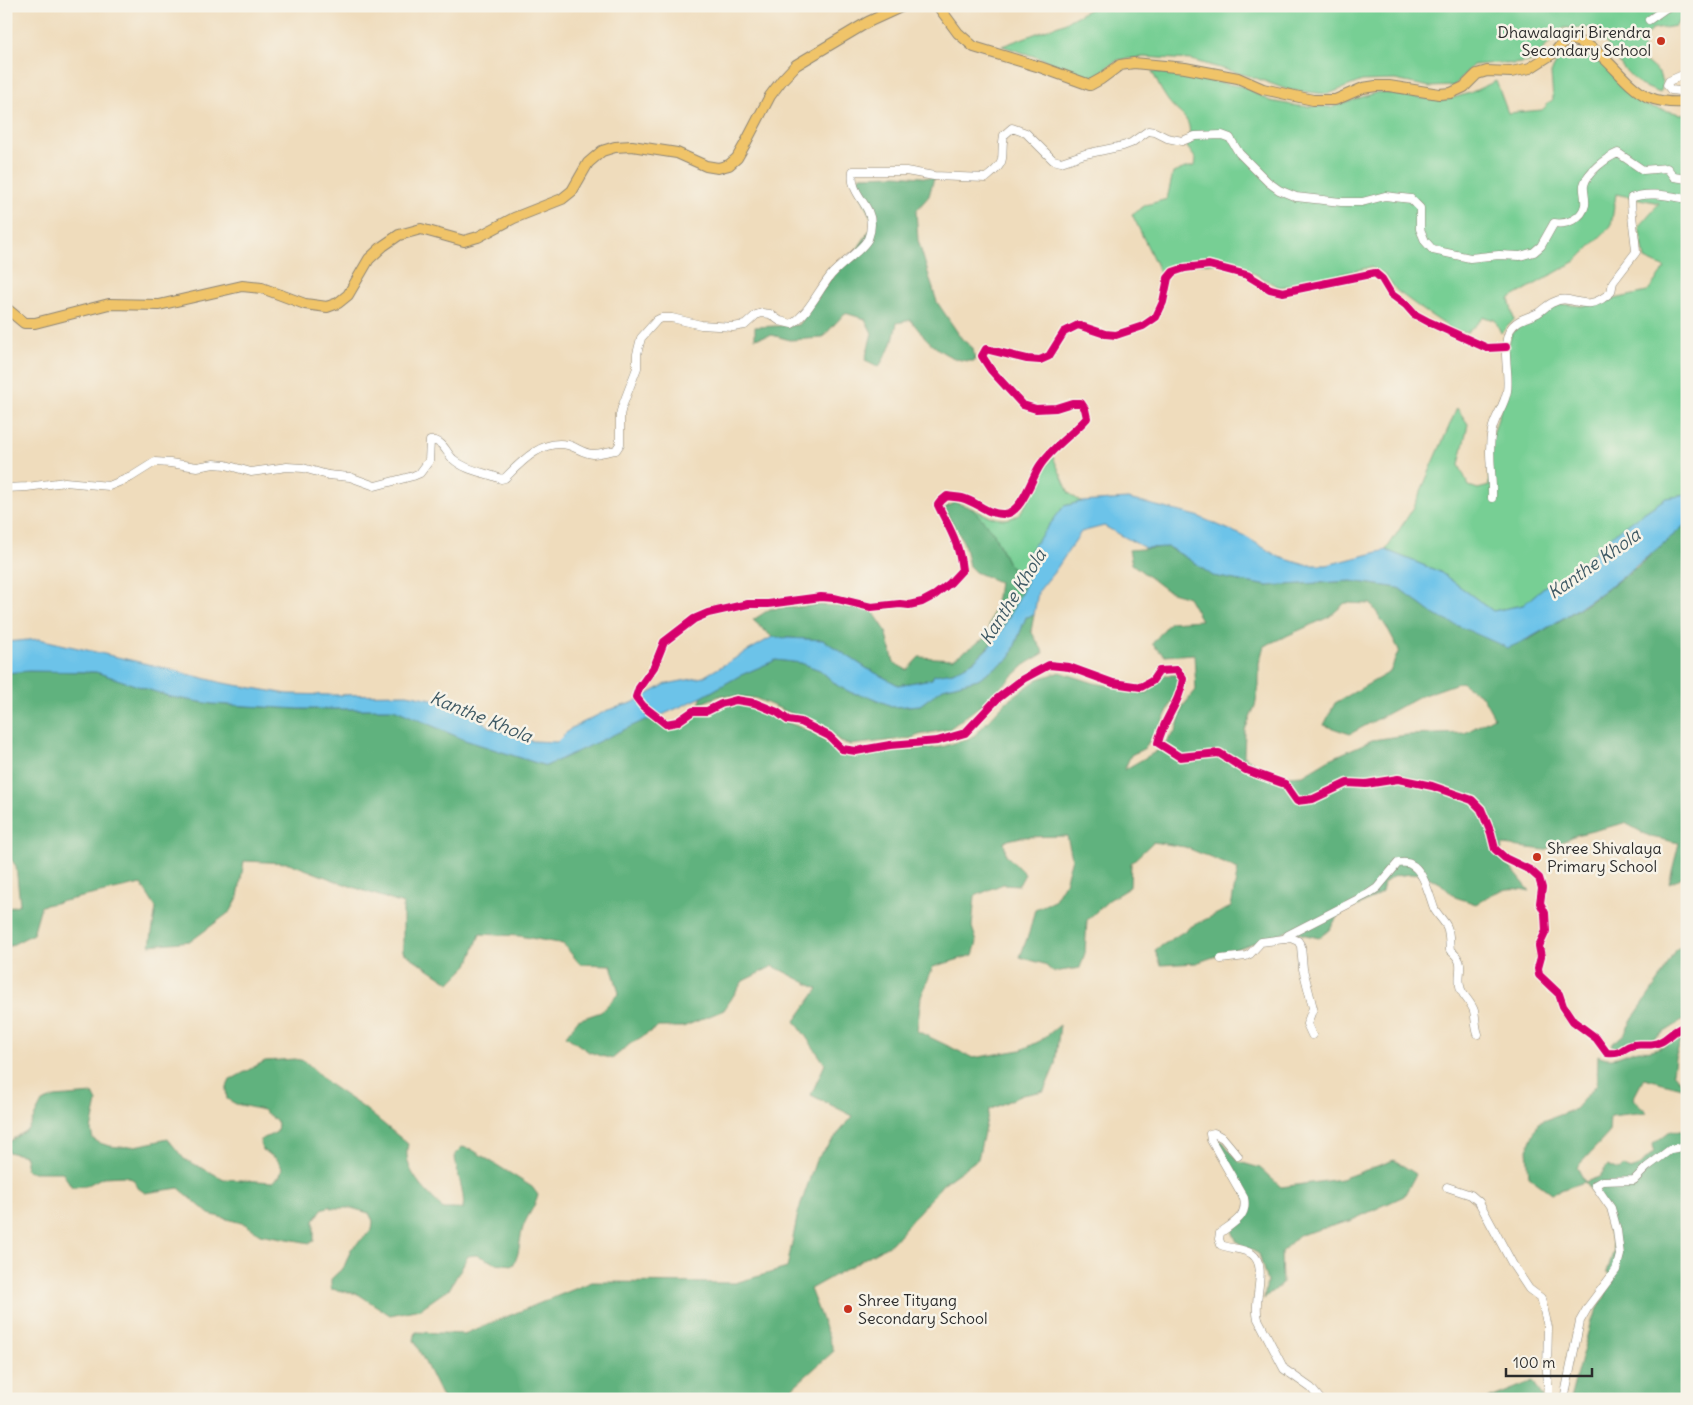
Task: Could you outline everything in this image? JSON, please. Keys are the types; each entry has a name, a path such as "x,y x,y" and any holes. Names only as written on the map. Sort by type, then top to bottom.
{"main road":[{"path":"6,308 24,323 35,323 109,304 159,304 242,286 262,288 305,304 327,307 338,303 348,295 369,259 382,246 399,235 421,229 464,241 478,237 514,218 562,199 572,191 588,163 602,151 615,147 632,146 676,153 706,166 718,168 729,165 737,158 770,96 796,65 868,22 903,6"},
{"path":"938,6 958,33 974,48 1040,67 1090,85 1102,79 1120,65 1134,63 1185,68 1238,78 1263,89 1313,100 1335,100 1363,88 1376,86 1389,86 1439,94 1451,93 1464,87 1477,74 1487,71 1511,72 1530,68 1555,52 1566,38 1582,42 1592,49 1643,94 1659,100 1687,102"}],"street":[{"path":"1649,20 1669,6"},
{"path":"1687,73 1668,81 1667,85 1672,90 1687,92"},
{"path":"6,488 65,482 109,486 131,477 155,462 170,462 197,467 214,464 226,465 251,472 286,467 303,468 328,475 350,477 376,486 420,473 430,462 429,444 433,440 447,450 453,459 468,469 501,479 506,478 527,457 539,449 556,444 565,444 593,454 616,450 620,444 620,415 637,368 637,354 641,338 656,320 672,318 701,325 733,327 745,325 756,315 762,313 770,314 780,321 792,324 799,319 830,276 868,239 871,221 864,203 853,186 853,171 906,171 934,176 986,178 1000,166 1003,159 1004,135 1012,128 1026,133 1053,160 1061,162 1084,154 1123,146 1131,143 1148,131 1182,141 1196,136 1222,135 1230,138 1239,152 1268,182 1279,190 1296,197 1341,202 1362,202 1385,196 1411,199 1420,208 1420,228 1433,250 1470,258 1499,255 1520,256 1534,252 1542,246 1554,223 1571,222 1579,215 1585,206 1584,186 1592,172 1618,153 1643,170 1667,168 1674,177 1687,180"},
{"path":"1492,498 1489,451 1492,429 1504,404 1508,390 1506,347 1509,331 1515,323 1538,312 1554,301 1569,299 1581,303 1591,303 1600,300 1611,292 1613,282 1636,252 1631,198 1638,195 1655,195 1687,199"},
{"path":"1506,347 1487,348 1414,314 1406,305 1391,294 1376,273 1283,292 1270,289 1247,275 1209,265 1185,268 1173,272 1168,278 1163,302 1156,317 1143,326 1116,335 1106,334 1078,325 1064,332 1048,356 1040,360 1027,360 986,349 982,356 991,370 1023,405 1036,409 1056,408 1072,403 1081,403 1087,418 1049,454 1016,509 1007,514 996,514 986,511 977,504 962,498 947,496 940,501 938,505 957,543 961,560 962,570 950,583 922,602 909,605 871,607 834,598 821,597 768,604 748,604 694,619 664,642 654,667 639,688 636,697 643,706 666,724 677,722 693,711 707,711 721,704 736,700 755,703 777,712 788,720 801,722 829,736 842,749 856,751 890,745 937,741 965,733 997,700 1023,679 1048,665 1069,667 1113,683 1141,687 1152,681 1159,671 1176,670 1183,679 1182,693 1161,730 1158,743 1180,757 1219,753 1246,770 1285,784 1297,801 1313,799 1347,783 1366,784 1398,779 1432,786 1472,800 1481,809 1491,833 1495,849 1505,858 1530,870 1539,878 1542,888 1540,903 1545,913 1546,931 1539,946 1541,957 1538,968 1539,975 1559,994 1563,1006 1573,1022 1596,1038 1607,1053 1617,1054 1632,1045 1646,1046 1661,1042 1679,1028 1687,1026"},
{"path":"1285,939 1288,935 1377,888 1398,862 1410,864 1417,870 1429,890 1434,908 1446,925 1449,933 1450,950 1457,956 1461,964 1460,989 1468,998 1474,1011 1474,1020 1478,1034"},
{"path":"1221,959 1246,956 1261,942 1285,939 1295,939 1298,941 1301,946 1304,970 1313,1008 1308,1024 1312,1034"},
{"path":"1238,1156 1222,1138 1214,1133 1210,1134 1211,1140 1244,1198 1246,1205 1243,1215 1220,1233 1221,1245 1252,1254 1258,1261 1260,1282 1256,1311 1258,1319 1284,1368 1311,1388 1320,1399"},
{"path":"1564,1399 1580,1321 1588,1307 1616,1270 1620,1255 1618,1230 1611,1208 1595,1185 1602,1181 1634,1180 1647,1167 1671,1149 1687,1146"},
{"path":"1447,1187 1471,1195 1479,1202 1513,1265 1529,1289 1542,1298 1548,1327 1547,1371 1549,1399"}],"green space":[{"path":"1095,6 1687,6 1676,26 1652,30 1643,37 1645,61 1659,73 1663,85 1660,93 1640,85 1623,68 1606,43 1588,28 1564,28 1532,61 1514,64 1473,65 1454,86 1430,87 1395,80 1362,81 1328,94 1288,90 1256,78 1191,60 1144,57 1118,60 1093,78 1078,75 1043,59 1002,46 1064,23"},
{"path":"1581,51 1604,66 1643,105 1681,114 1687,113 1687,495 1666,498 1621,528 1580,565 1544,587 1523,605 1493,611 1440,572 1386,550 1414,507 1457,408 1468,424 1459,465 1469,486 1478,489 1489,486 1488,451 1507,389 1504,355 1512,334 1520,323 1561,304 1582,306 1647,292 1665,268 1645,259 1639,226 1659,203 1616,194 1611,226 1576,261 1509,299 1514,320 1501,333 1495,320 1484,317 1467,333 1453,330 1397,291 1383,273 1370,267 1302,284 1279,287 1246,269 1218,263 1185,264 1172,270 1163,279 1132,214 1146,205 1167,199 1173,173 1195,166 1196,159 1187,147 1189,136 1188,122 1165,96 1152,71 1245,87 1270,101 1298,106 1332,107 1378,92 1442,101 1470,93 1496,81 1508,113 1542,110 1553,99 1551,73 1559,58"},
{"path":"897,175 934,178 929,196 916,211 918,240 937,302 962,339 973,348 975,361 955,358 938,349 923,336 911,320 897,323 892,344 879,367 865,360 872,333 865,319 845,313 822,338 790,340 772,335 755,338 755,327 798,325 831,278 854,254 874,224 855,182 860,176"},
{"path":"1053,457 1069,493 1081,502 1064,506 1028,553 1026,584 1007,562 994,534 971,508 999,519 1016,516 1020,513 1043,471"},
{"path":"955,502 971,508 981,518 994,534 1007,562 1026,584 997,635 988,647 967,666 946,674 934,675 932,679 898,685 866,668 823,640 772,637 753,620 770,609 822,605 872,610 886,631 894,663 907,670 919,657 953,659 986,637 997,597 999,582 975,572 969,566 964,543 944,508"},
{"path":"1687,523 1687,875 1669,883 1679,843 1651,837 1625,823 1576,835 1545,850 1503,845 1498,857 1512,869 1530,891 1522,889 1501,890 1476,904 1455,897 1440,883 1420,873 1394,876 1384,883 1382,892 1370,900 1358,906 1346,908 1329,930 1319,938 1288,931 1196,963 1161,965 1155,950 1192,926 1231,907 1238,869 1185,847 1153,842 1131,863 1130,887 1109,900 1087,920 1085,953 1080,968 1053,972 1044,964 1020,957 1035,909 1054,901 1065,883 1072,858 1067,836 1021,837 1004,841 1006,855 1025,874 1019,885 1003,884 975,896 972,927 977,942 973,955 933,967 921,997 917,1031 973,1058 1021,1050 1040,1041 1060,1025 1055,1065 1044,1091 1022,1095 989,1110 978,1159 943,1184 892,1243 810,1289 834,1351 780,1399 443,1399 414,1340 416,1332 464,1334 592,1282 735,1283 787,1268 798,1213 816,1160 853,1116 811,1095 825,1064 795,1021 818,989 773,966 743,981 724,1010 683,1027 658,1027 630,1044 612,1059 589,1052 566,1036 578,1020 601,1012 619,993 611,965 580,964 563,944 520,936 480,934 468,965 450,983 403,952 403,904 289,863 244,861 238,897 231,911 191,941 150,945 156,908 141,884 41,906 33,934 6,948 6,909 20,904 16,866 6,853 6,673 29,671 96,672 171,697 212,704 299,709 394,709 465,740 546,766 645,719 666,728 675,727 694,714 739,703 812,732 845,756 942,747 973,737 1006,702 1038,679 1060,672 1094,683 1148,693 1152,684 1162,675 1177,675 1179,686 1162,723 1145,748 1131,755 1124,770 1157,751 1176,731 1183,706 1196,690 1194,654 1165,656 1152,644 1170,622 1201,620 1188,597 1166,590 1132,564 1129,550 1167,547 1189,559 1213,576 1268,586 1351,581 1399,588 1436,616 1528,640 1585,605 1637,567","holes":["1345,603 1371,604 1399,650 1390,672 1335,703 1324,725 1350,734 1418,697 1461,682 1483,697 1494,717 1465,733 1407,735 1372,740 1328,760 1303,775 1286,776 1262,769 1244,756 1245,730 1255,706 1259,686 1259,663 1264,646 1329,617"]},
{"path":"1034,615 1031,631 1044,653 1027,663 985,702 949,729 912,738 850,745 841,742 819,725 755,698 722,695 699,704 702,697 739,676 776,660 801,663 820,670 838,686 852,693 868,696 894,707 920,705 943,688 978,679 1010,658 1026,617"},
{"path":"1687,943 1687,1018 1655,1038 1614,1050 1611,1045 1624,1034 1660,979 1675,950"},
{"path":"1678,1035 1683,1037 1675,1057 1673,1073 1686,1089 1644,1078 1633,1099 1647,1112 1610,1116 1609,1133 1577,1167 1585,1182 1551,1193 1529,1177 1527,1149 1538,1123 1575,1109 1597,1084 1598,1055 1614,1058 1633,1051 1659,1048"},
{"path":"295,1059 305,1061 330,1085 364,1108 408,1144 408,1163 412,1172 423,1188 443,1209 463,1209 463,1195 455,1154 462,1147 471,1149 532,1187 538,1195 523,1226 518,1253 513,1265 495,1263 477,1255 468,1256 450,1288 420,1309 390,1315 358,1294 331,1289 331,1279 344,1267 351,1249 372,1230 373,1221 369,1213 351,1208 330,1208 331,1206 322,1209 314,1221 314,1241 310,1243 260,1234 245,1224 209,1214 179,1188 145,1193 138,1188 134,1180 125,1176 103,1177 86,1186 72,1187 62,1172 29,1172 26,1169 26,1156 8,1152 7,1143 28,1129 42,1102 55,1097 93,1094 97,1102 91,1130 93,1139 102,1144 120,1147 168,1139 184,1159 224,1179 273,1182 280,1176 282,1168 277,1159 262,1150 260,1140 277,1132 278,1123 263,1110 236,1104 227,1099 226,1089 230,1080 265,1061"},
{"path":"1670,1131 1687,1131 1687,1399 1570,1399 1591,1321 1614,1280 1607,1272 1614,1250 1604,1210 1585,1182 1599,1177 1608,1165 1619,1170 1624,1166 1630,1170 1641,1165 1654,1151 1653,1144"},
{"path":"1218,1140 1223,1142 1239,1162 1260,1168 1281,1187 1341,1179 1394,1160 1416,1174 1404,1196 1350,1221 1299,1235 1281,1252 1282,1284 1264,1299 1267,1282 1259,1254 1237,1242 1232,1231 1244,1220 1250,1206 1241,1185 1220,1148"},
{"path":"1533,1381 1544,1399 1488,1399"}],"water":[{"name":"Kanthe Khola","path":"1687,495 1687,523 1671,537 1623,576 1573,612 1526,640 1508,648 1436,616 1399,588 1351,581 1268,586 1213,576 1168,547 1145,548 1104,526 1081,532 1055,571 1038,592 1034,615 1026,617 1010,658 978,679 943,688 920,705 894,707 868,696 852,693 838,686 820,670 801,663 776,660 739,676 702,697 651,720 645,720 546,766 465,740 394,709 299,709 212,704 171,697 96,672 29,671 6,673 6,642 39,639 223,683 288,694 407,694 462,705 491,728 533,741 557,742 570,729 608,710 632,703 666,684 703,677 772,637 823,640 866,668 898,685 932,679 934,675 953,672 974,661 988,648 1002,630 1026,584 1028,553 1064,506 1081,502 1128,499 1197,516 1246,537 1279,557 1305,565 1327,565 1386,550 1440,572 1493,611 1523,605 1544,587 1580,565 1621,528 1666,498"}],"cycle path":[{"path":"1506,347 1487,348 1414,314 1406,305 1391,294 1382,279 1375,273 1283,292 1270,289 1247,275 1209,265 1185,268 1173,272 1168,278 1163,302 1156,317 1143,326 1116,335 1105,334 1078,325 1064,332 1049,356 1040,360 1027,359 986,349 982,356 991,370 1023,405 1036,409 1056,408 1072,403 1081,403 1087,418 1044,460 1020,503 1010,513 998,514 960,498 947,496 941,501 938,505 956,544 962,570 935,595 922,602 909,605 871,607 834,598 821,597 768,604 748,604 708,613 694,619 664,642 654,667 639,688 636,697 643,706 666,724 677,722 693,711 707,711 721,704 736,700 755,703 777,712 788,720 801,722 829,736 842,749 856,751 890,745 937,741 965,733 997,699 1023,679 1049,665 1069,667 1113,683 1141,687 1152,681 1159,671 1177,670 1183,679 1179,696 1160,734 1158,743 1180,757 1219,753 1246,770 1285,784 1297,801 1313,799 1347,783 1366,784 1398,779 1432,786 1472,800 1481,809 1491,833 1495,849 1505,858 1530,870 1539,878 1542,888 1540,903 1545,913 1546,931 1539,946 1541,957 1538,968 1539,975 1559,994 1563,1006 1573,1021 1596,1038 1607,1053 1619,1052 1633,1045 1657,1043 1678,1029 1687,1026"}],"place":[{"name":"Dhawalagiri Birendra Secondary School","path":"1661,41"},
{"name":"Shree Shivalaya Primary School","path":"1537,857"},
{"name":"Shree Tityang Secondary School","path":"848,1309"}]}
